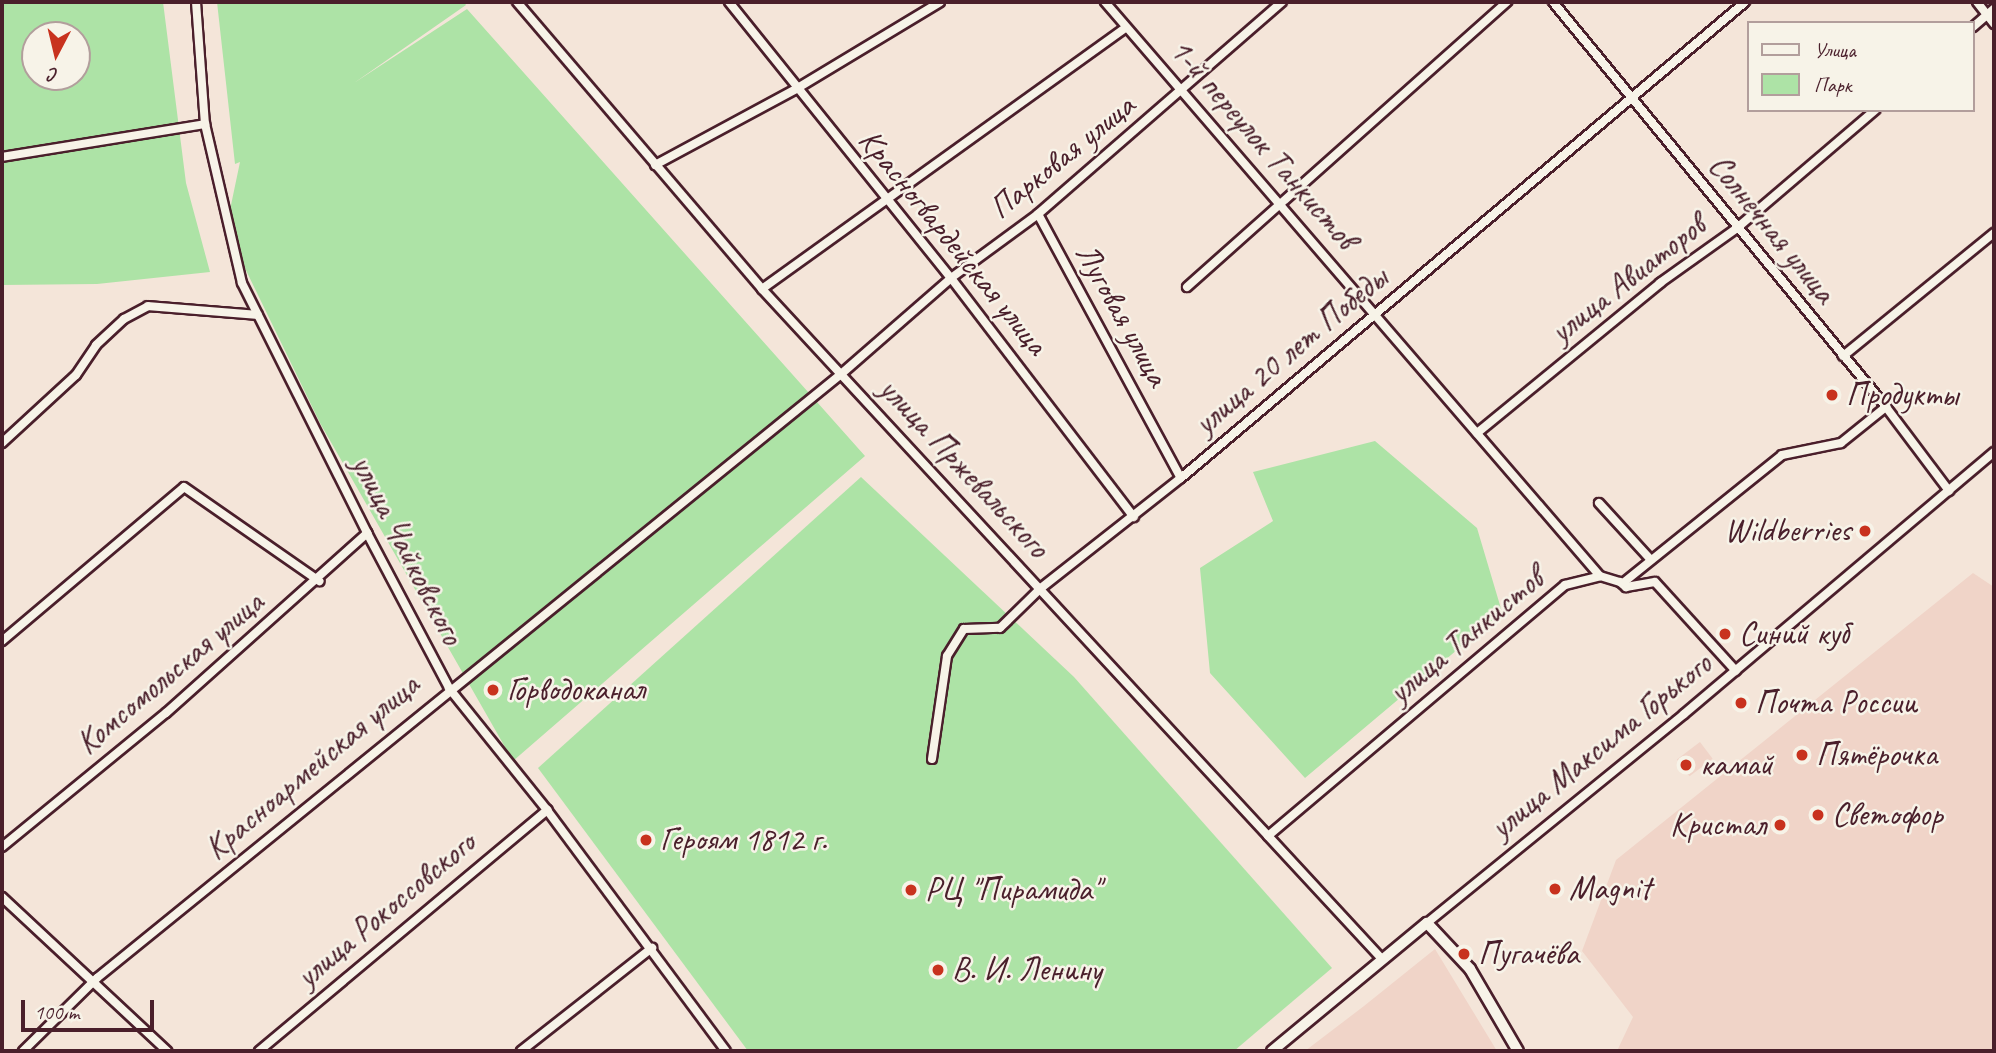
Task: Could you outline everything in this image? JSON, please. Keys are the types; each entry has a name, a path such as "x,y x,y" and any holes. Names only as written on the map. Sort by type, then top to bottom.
{"street":[{"name":"улица Чайковского","path":"196,2 205,124 242,283 367,533 449,688 547,810 726,1051"},
{"name":"улица Пржевальского","path":"517,2 762,289 1383,960"},
{"name":"Красногвардейская улица","path":"729,2 796,89 951,278 1134,517"},
{"path":"655,164 796,89 940,2"},
{"name":"1-й переулок Танкистов","path":"1105,2 1283,203 1600,576"},
{"name":"Парковая улица","path":"841,375 951,278 1038,214 1184,91 1282,2"},
{"path":"1186,287 1507,2"},
{"name":"Солнечная улица","path":"1553,2 1886,407 1949,491"},
{"name":"улица 20 лет Победы","path":"932,759 947,656 964,629 1000,628 1041,588 1181,478 1745,2"},
{"path":"1977,2 1991,12 1994,24"},
{"path":"1975,25 1991,12"},
{"path":"762,289 889,201 1126,27"},
{"name":"улица Авиаторов","path":"1476,433 1660,283 1737,228 1873,112"},
{"path":"2,157 205,124"},
{"name":"Луговая улица","path":"1038,214 1181,478"},
{"path":"1843,356 1994,233"},
{"path":"2,443 76,375 96,345 124,319 148,306 258,315"},
{"name":"Красноармейская улица","path":"23,1051 92,983 449,688 841,375"},
{"path":"1620,582 1782,455 1841,443 1886,407"},
{"name":"улица Максима Горького","path":"1272,1051 1736,671 1994,452"},
{"path":"2,641 184,487 319,581"},
{"path":"1599,503 1651,560"},
{"name":"Комсомольская улица","path":"2,847 319,581 367,533"},
{"path":"1600,576 1620,582 1626,587 1655,582 1736,671"},
{"name":"улица Танкистов","path":"1268,836 1565,586 1600,576"},
{"name":"улица Рокоссовского","path":"259,1051 547,810"},
{"path":"2,897 167,1051"},
{"path":"1427,923 1470,969 1518,1051"},
{"path":"521,1051 652,948"}],"shaded area":[{"path":"1973,573 1994,587 1994,1051 1617,1051 1633,1017 1582,951 1616,860"},
{"path":"1700,742 1713,759 1689,776 1677,759"},
{"path":"1435,949 1497,1051 1305,1051 1364,1006"}],"green space":[{"path":"2,2 163,2 186,183 210,272 97,284 2,285"},
{"path":"217,2 464,2 466,5 354,83 467,9 865,456 513,761 320,423 226,229 240,162 235,164"},
{"path":"1375,441 1477,528 1502,612 1305,778 1210,673 1200,568 1273,521 1253,472"},
{"path":"861,477 1074,677 1332,968 1234,1051 748,1051 538,768"}],"place":[{"name":"Продукты","path":"1832,395"},
{"name":"Wildberries","path":"1865,531"},
{"name":"Синий куб","path":"1725,634"},
{"name":"Горводоканал","path":"493,690"},
{"name":"Почта России","path":"1741,703"},
{"name":"Пятёрочка","path":"1802,755"},
{"name":"камай","path":"1686,765"},
{"name":"Светофор","path":"1818,815"},
{"name":"Кристал","path":"1780,825"},
{"name":"Героям 1812 г.","path":"646,840"},
{"name":"Magnit","path":"1555,889"},
{"name":"РЦ \"Пирамида\"","path":"911,890"},
{"name":"Пугачёва","path":"1464,954"},
{"name":"В. И. Ленину","path":"938,970"}]}
